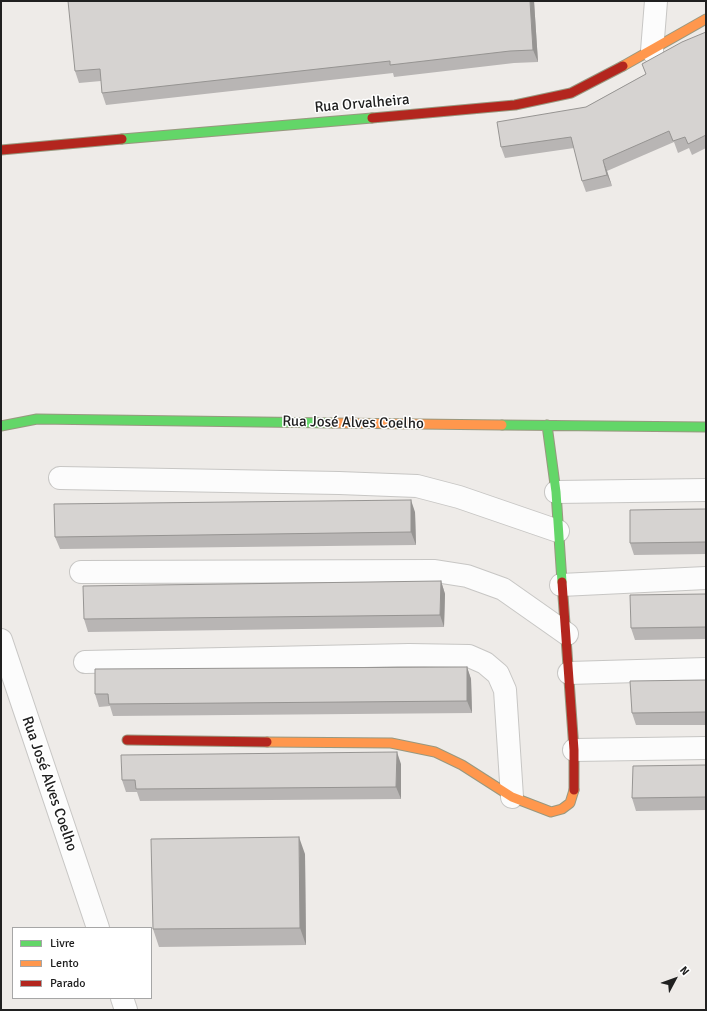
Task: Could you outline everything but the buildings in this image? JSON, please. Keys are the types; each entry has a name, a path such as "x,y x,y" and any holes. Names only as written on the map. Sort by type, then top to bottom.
{"street":[{"path":"652,51 656,1"},
{"name":"Rua Orvalheira","path":"1,150 515,105 571,93 652,51 706,19"},
{"name":"Rua José Alves Coelho","path":"1,426 37,419 706,427"},
{"path":"127,740 391,743 435,752 462,765 512,797 551,812 562,809 570,803 574,796 574,750 567,634 562,585 556,492 547,425"},
{"path":"60,478 339,483 417,486 482,505 558,531"},
{"path":"556,492 706,490"},
{"path":"81,572 436,571 467,576 503,589 567,634"},
{"path":"562,585 706,578"},
{"name":"Rua José Alves Coelho","path":"1,640 98,927"},
{"path":"86,662 469,656 485,663 498,674 505,690 512,797"},
{"path":"569,673 706,669"},
{"path":"574,750 706,748"},
{"path":"122,999 126,1010"}],"traffic: fast":[{"path":"122,139 372,118"},
{"path":"1,426 37,419 333,423"},
{"path":"502,425 706,427"},
{"path":"547,425 556,492 562,582"}],"traffic: slow":[{"path":"623,66 706,19"},
{"path":"333,423 502,425"},
{"path":"267,742 391,743 435,752 462,765 512,797 551,812 562,809 570,803 574,790"}],"traffic: jam":[{"path":"372,118 515,105 571,93 623,66"},
{"path":"1,150 122,139"},
{"path":"562,582 574,750 574,790"},
{"path":"127,740 267,742"}]}
